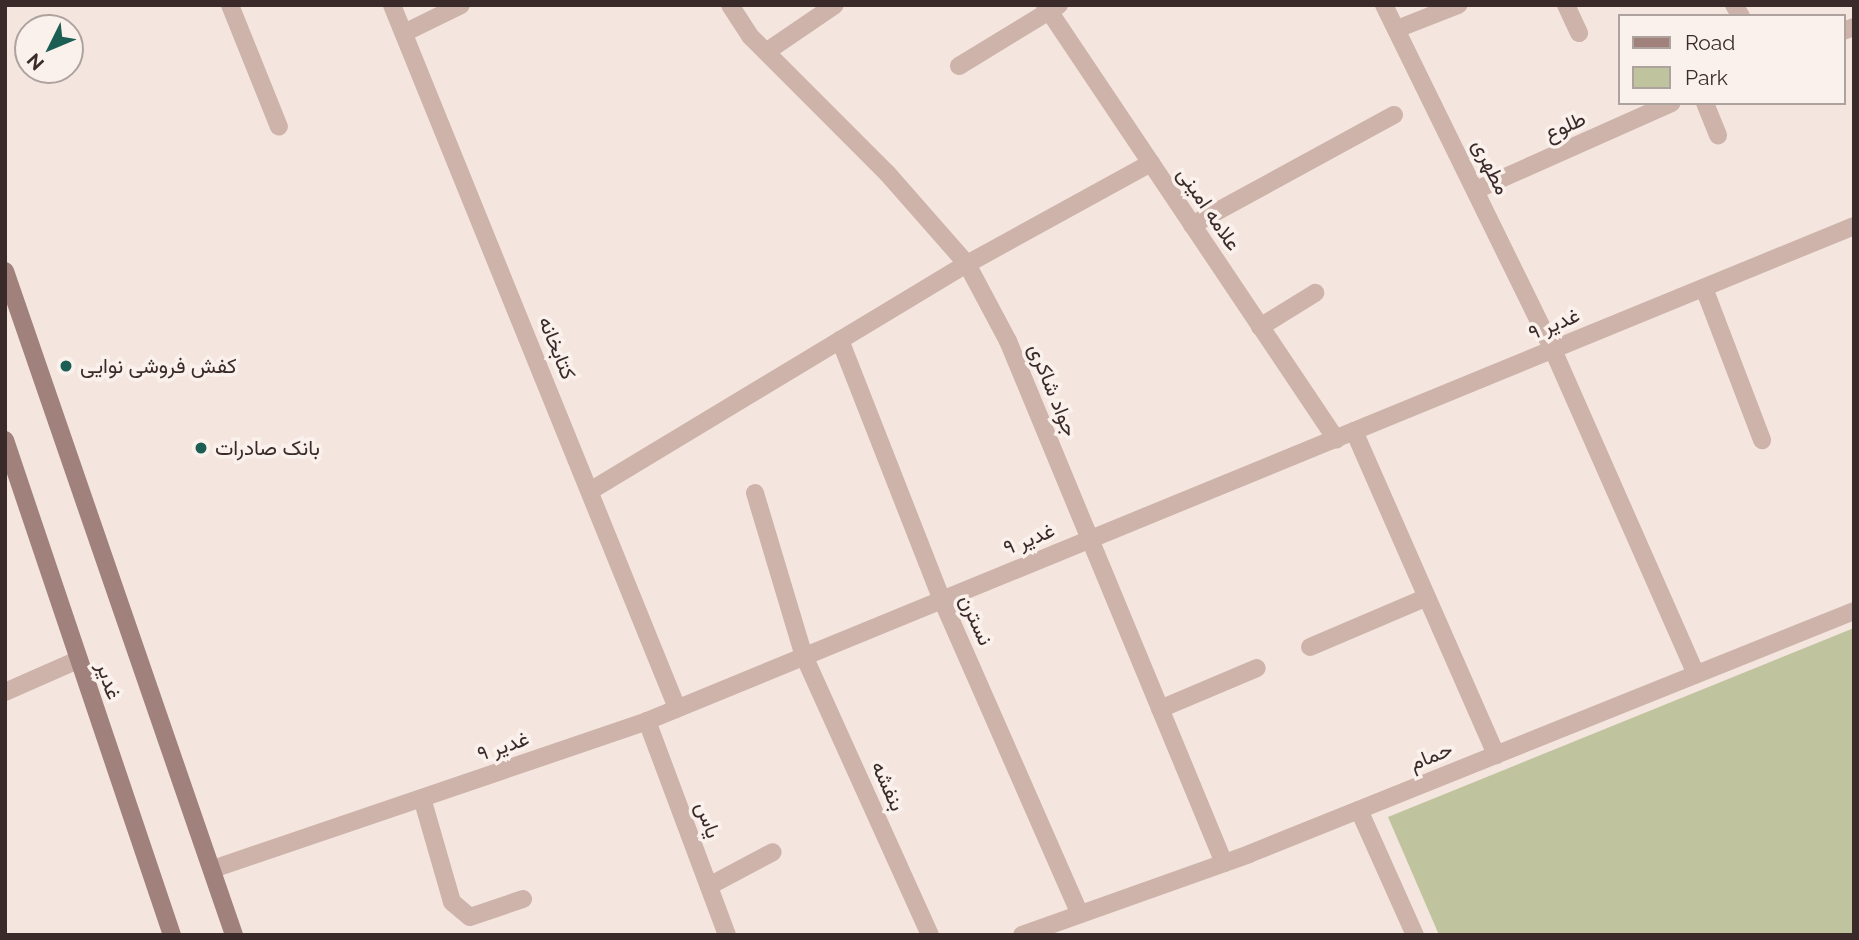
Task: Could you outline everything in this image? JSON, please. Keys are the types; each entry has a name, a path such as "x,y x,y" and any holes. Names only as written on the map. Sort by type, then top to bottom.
{"main road":[{"path":"5,271 234,935"},
{"name":"غدیر","path":"5,440 172,935"}],"street":[{"path":"229,5 279,127"},
{"name":"کتابخانه","path":"392,5 406,32 677,708"},
{"path":"406,32 461,5"},
{"name":"جواد شاکری","path":"730,5 766,52 887,173 967,264 1008,341 1224,863"},
{"path":"766,52 835,5"},
{"name":"مطهری","path":"1384,5 1553,350 1696,674"},
{"path":"1397,29 1458,5"},
{"path":"1566,5 1579,33"},
{"path":"959,66 1051,7"},
{"name":"علامه امینی","path":"1051,7 1151,163 1336,439"},
{"name":"طلوع","path":"1476,190 1667,105"},
{"path":"1706,105 1718,135"},
{"path":"1192,225 1394,115"},
{"path":"590,491 967,264 1151,163"},
{"name":"غدیر ۹","path":"213,869 647,721 1704,288 1851,233"},
{"path":"1704,288 1762,440"},
{"path":"1260,327 1315,293"},
{"name":"نسترن","path":"840,340 942,600 1080,914"},
{"path":"1354,431 1496,755"},
{"name":"بنفشه","path":"755,493 804,656 930,935"},
{"path":"1310,647 1427,597"},
{"name":"حمام","path":"1022,935 1224,863 1854,611"},
{"path":"5,692 78,660"},
{"path":"1160,709 1257,668"},
{"name":"یاس","path":"647,721 727,935"},
{"path":"422,798 452,902 470,916 523,899"},
{"path":"1359,810 1415,935"},
{"path":"709,886 773,852"}],"green space":[{"path":"1854,628 1854,935 1439,935 1388,817"}],"place":[{"name":"کفش فروشی نوایی","path":"66,366"},
{"name":"بانک صادرات","path":"201,448"}]}
